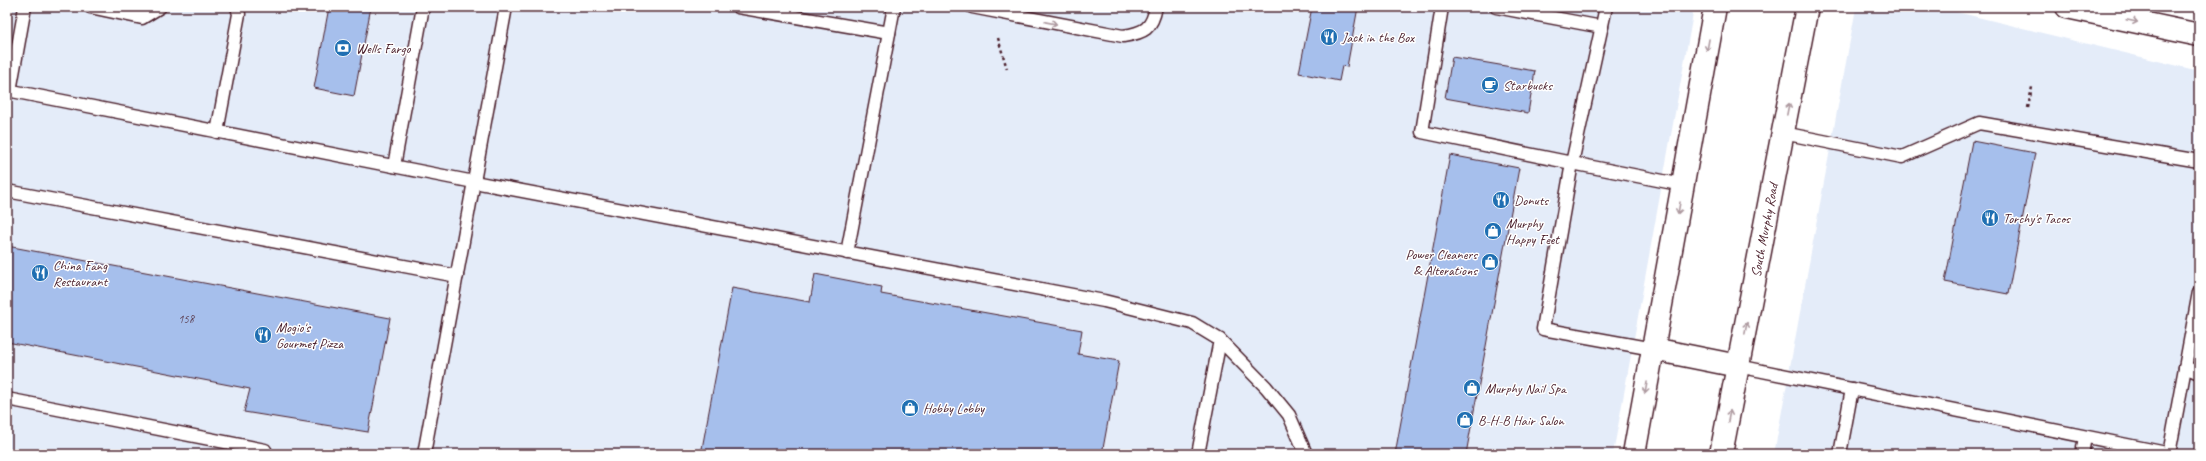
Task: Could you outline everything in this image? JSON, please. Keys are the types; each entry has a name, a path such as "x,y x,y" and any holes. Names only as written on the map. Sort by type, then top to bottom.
{"main road":[{"path":"1634,454 1715,7"},
{"name":"South Murphy Road","path":"1721,454 1807,7"},
{"path":"2067,7 2199,35"},
{"path":"1653,349 1738,366"}],"lane":[{"path":"24,7 8,90 474,182 1104,300 1192,323 1220,340 1266,387 1289,414 1306,454"},
{"path":"90,7 142,18 160,7"},
{"path":"217,132 239,14 237,7"},
{"path":"394,166 423,7"},
{"path":"424,454 506,7"},
{"path":"738,7 889,33"},
{"path":"847,253 894,7"},
{"path":"972,7 1123,36 1139,34 1148,27 1154,20 1156,7"},
{"path":"1442,7 1422,132 1683,185"},
{"path":"1496,7 1602,27"},
{"path":"1606,7 1572,162 1543,329 1653,349"},
{"path":"1783,133 1902,157 1979,123 2199,162"},
{"path":"7,191 457,276"},
{"path":"1738,366 2170,454 2199,292"},
{"path":"1198,454 1220,340"},
{"path":"2185,367 2199,373"},
{"path":"1840,454 1852,389"},
{"path":"7,399 265,450 267,454"},
{"path":"2082,454 2085,437"}],"path":[{"path":"998,38 1007,69"},
{"path":"2027,114 2032,87"}],"shaded area":[{"path":"7,7 1689,7 1693,14 1613,454 7,454"},
{"path":"1936,7 2199,71 2199,454 1774,454 1856,8"}],"building":[{"name":"Wells Fargo","path":"329,7 371,7 354,96 314,88"},
{"name":"Jack in the Box","path":"1312,7 1358,7 1347,67 1342,66 1339,81 1299,73"},
{"name":"Starbucks","path":"1452,57 1535,71 1528,113 1445,98"},
{"name":"Torchy's Tacos","path":"1972,141 2035,153 2008,294 1945,282"},
{"path":"1450,155 1519,168 1466,454 1395,454"},
{"path":"7,246 390,318 368,432 244,412 250,389 7,342"},
{"name":"Hobby Lobby","path":"815,274 882,287 881,294 1082,330 1078,354 1119,361 1102,454 701,454 732,288 810,302"}],"place":[{"name":"Jack in the Box","path":"1329,37"},
{"name":"Wells Fargo","path":"343,48"},
{"name":"Starbucks","path":"1490,85"},
{"name":"Donuts","path":"1501,200"},
{"name":"Torchy's Tacos","path":"1990,218"},
{"name":"Murphy Happy Feet","path":"1493,231"},
{"name":"Power Cleaners & Alterations","path":"1490,262"},
{"name":"China Fang Restaurant","path":"40,273"},
{"name":"Mogio's Gourmet Pizza","path":"263,335"},
{"name":"Murphy Nail Spa","path":"1472,388"},
{"name":"Hobby Lobby","path":"910,408"},
{"name":"B-H-B Hair Salon","path":"1465,420"}]}
